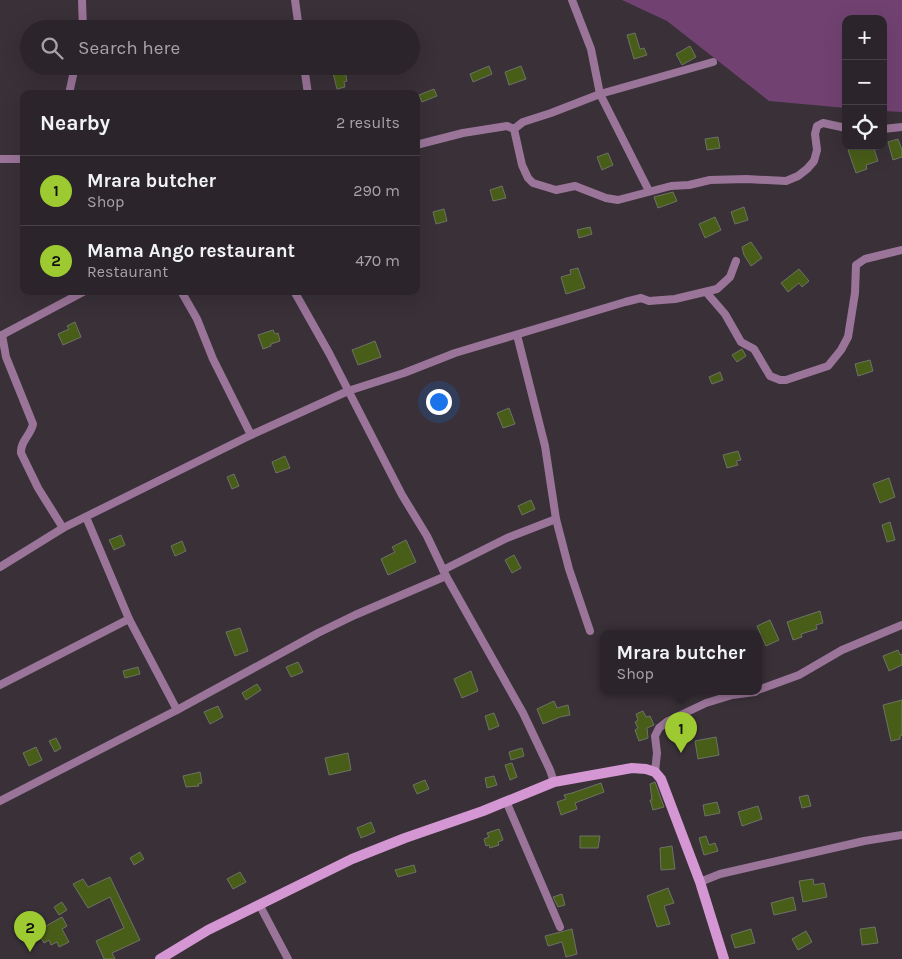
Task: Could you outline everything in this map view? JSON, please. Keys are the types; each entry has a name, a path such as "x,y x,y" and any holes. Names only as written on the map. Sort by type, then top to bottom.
{"street":[{"path":"82,0 83,20"},
{"path":"295,0 298,20"},
{"path":"572,0 591,49 600,94 650,191"},
{"path":"514,129 523,122 600,94 712,62"},
{"path":"69,90 73,75"},
{"path":"305,75 307,90"},
{"path":"514,129 522,165 528,178 533,183 556,190 575,186 612,199 624,199 671,186 689,185 710,180 786,181 807,170 814,161 817,150 814,134 817,126 823,123 842,127"},
{"path":"420,144 463,133 507,126 514,129"},
{"path":"887,129 902,127"},
{"path":"0,160 20,159"},
{"path":"706,292 724,314 740,342 754,349 770,376 780,380 794,379 828,366 841,350 848,337 856,265 865,259 902,250"},
{"path":"0,567 64,528 251,435 348,391 413,370 455,353 640,298 649,301 665,300 717,289 733,272 736,261"},
{"path":"64,528 38,488 22,453 21,448 30,434 33,424 6,357 1,336 78,295"},
{"path":"183,295 197,319 213,359 251,435"},
{"path":"296,295 402,495 427,536 444,573 526,721 554,782"},
{"path":"517,335 545,446 556,519 569,569 590,631"},
{"path":"86,518 129,620 177,710"},
{"path":"0,801 177,710 333,626 444,573 507,538 556,519"},
{"path":"0,686 129,620"},
{"path":"762,689 799,675 842,650 902,625"},
{"path":"655,772 657,753 655,736 659,728 691,708 732,695"},
{"path":"160,959 208,930 352,859 554,782 632,768 655,772 661,779 700,882 724,959"},
{"path":"506,801 560,927"},
{"path":"700,882 720,874 864,841 902,835"},
{"path":"259,904 288,959"}],"shaded area":[{"path":"622,0 902,0 902,112 887,111 887,15 842,15 842,108 769,101 667,21"}],"building":[{"path":"635,33 640,49 644,48 647,55 634,59 627,35"},
{"path":"690,46 696,57 682,65 676,54"},
{"path":"489,66 492,74 473,82 470,74"},
{"path":"521,66 526,79 509,85 505,72"},
{"path":"334,75 346,75 347,81 344,82 345,87 337,89"},
{"path":"434,89 437,96 422,102 420,95"},
{"path":"718,137 720,148 707,150 705,139"},
{"path":"898,139 902,150 902,157 893,160 888,142"},
{"path":"848,150 874,150 878,161 866,165 867,169 856,173"},
{"path":"608,153 613,165 602,170 597,157"},
{"path":"502,186 506,198 493,201 490,190"},
{"path":"673,192 677,201 658,208 654,197"},
{"path":"744,207 748,220 735,224 731,212"},
{"path":"444,209 447,221 436,224 433,212"},
{"path":"715,217 721,230 705,238 699,224"},
{"path":"590,227 592,234 579,238 577,230"},
{"path":"751,242 762,258 751,266 744,255 742,247"},
{"path":"578,268 585,288 566,294 561,277 571,274 570,270"},
{"path":"799,269 809,281 802,287 799,283 788,292 781,283"},
{"path":"75,322 81,337 63,345 58,334 69,329 67,326"},
{"path":"273,330 275,334 278,333 280,341 263,349 258,335"},
{"path":"375,341 381,357 358,365 352,350"},
{"path":"742,349 746,356 737,362 732,355"},
{"path":"870,360 873,371 858,376 855,364"},
{"path":"720,372 723,380 712,384 709,377"},
{"path":"509,408 515,424 503,428 497,413"},
{"path":"738,451 741,460 736,461 738,465 727,468 723,455"},
{"path":"285,456 290,468 276,473 272,462"},
{"path":"234,474 239,486 232,489 227,477"},
{"path":"889,478 895,497 880,503 873,484"},
{"path":"531,500 535,509 522,515 518,506"},
{"path":"890,522 895,540 887,542 882,525"},
{"path":"121,535 125,545 114,550 109,540"},
{"path":"406,540 416,562 388,575 381,559 395,552 392,547"},
{"path":"182,541 186,551 175,556 171,546"},
{"path":"514,555 521,568 512,573 505,560"},
{"path":"820,611 823,623 816,625 817,629 801,634 802,637 793,640 787,622"},
{"path":"770,620 779,640 766,646 762,637 762,630 759,630 757,626"},
{"path":"240,628 248,651 235,656 226,632"},
{"path":"898,650 900,655 902,654 902,665 889,671 883,656"},
{"path":"298,662 303,672 291,677 286,667"},
{"path":"138,667 140,674 125,678 123,671"},
{"path":"471,671 478,691 462,698 454,679"},
{"path":"257,684 261,690 246,700 242,693"},
{"path":"902,700 902,735 900,739 891,741 883,705"},
{"path":"554,701 557,708 568,705 570,715 543,724 537,709"},
{"path":"218,706 223,717 210,724 204,712"},
{"path":"643,711 646,717 650,716 654,725 647,728 648,738 639,741 635,730 638,728 635,722 638,720 636,714"},
{"path":"494,713 499,726 489,730 485,716"},
{"path":"716,737 719,755 698,759 695,741"},
{"path":"56,738 61,748 55,752 49,741"},
{"path":"36,747 42,760 29,766 23,753"},
{"path":"522,748 524,756 511,760 509,752"},
{"path":"348,753 351,770 329,775 325,758"},
{"path":"512,763 517,777 510,780 505,765"},
{"path":"200,772 202,783 198,784 199,786 186,787 183,776"},
{"path":"494,776 497,785 487,788 485,778"},
{"path":"425,780 429,789 417,794 413,785"},
{"path":"655,782 664,807 653,810 650,800 652,800 650,784"},
{"path":"601,783 604,792 575,803 577,809 561,815 557,802 566,799 564,795"},
{"path":"808,795 811,806 802,808 799,797"},
{"path":"717,802 720,813 705,816 703,805"},
{"path":"758,806 762,819 742,826 738,812"},
{"path":"371,822 375,832 361,838 357,828"},
{"path":"499,829 503,840 498,842 499,845 490,848 489,845 486,846 484,839 489,837 487,833"},
{"path":"580,836 600,836 598,848 580,848"},
{"path":"706,836 709,845 715,843 718,851 704,855 699,838"},
{"path":"672,846 675,869 661,870 660,848"},
{"path":"140,852 144,859 134,865 130,858"},
{"path":"414,865 416,872 398,877 395,870"},
{"path":"240,872 246,882 233,889 227,879"},
{"path":"110,877 140,940 112,953 115,959 104,959 96,941 124,928 110,897 88,908 73,884 83,879 88,887"},
{"path":"813,879 814,885 824,883 827,897 803,902 799,881"},
{"path":"668,888 674,903 664,906 670,924 657,927 647,896"},
{"path":"562,894 565,905 558,907 553,897"},
{"path":"793,897 796,910 774,915 771,903"},
{"path":"62,902 67,910 59,915 54,907"},
{"path":"62,917 67,926 62,929 69,942 59,947 57,942 51,945 49,940 44,943 37,931"},
{"path":"875,927 878,943 862,945 860,929"},
{"path":"572,929 577,954 566,957 562,942 548,946 545,936"},
{"path":"751,929 755,943 735,948 731,935"},
{"path":"806,931 812,942 798,950 792,939"}],"place":[{"name":"Mrara butcher","path":"681,753"},
{"name":"Mama Ango restaurant","path":"30,952"}]}
